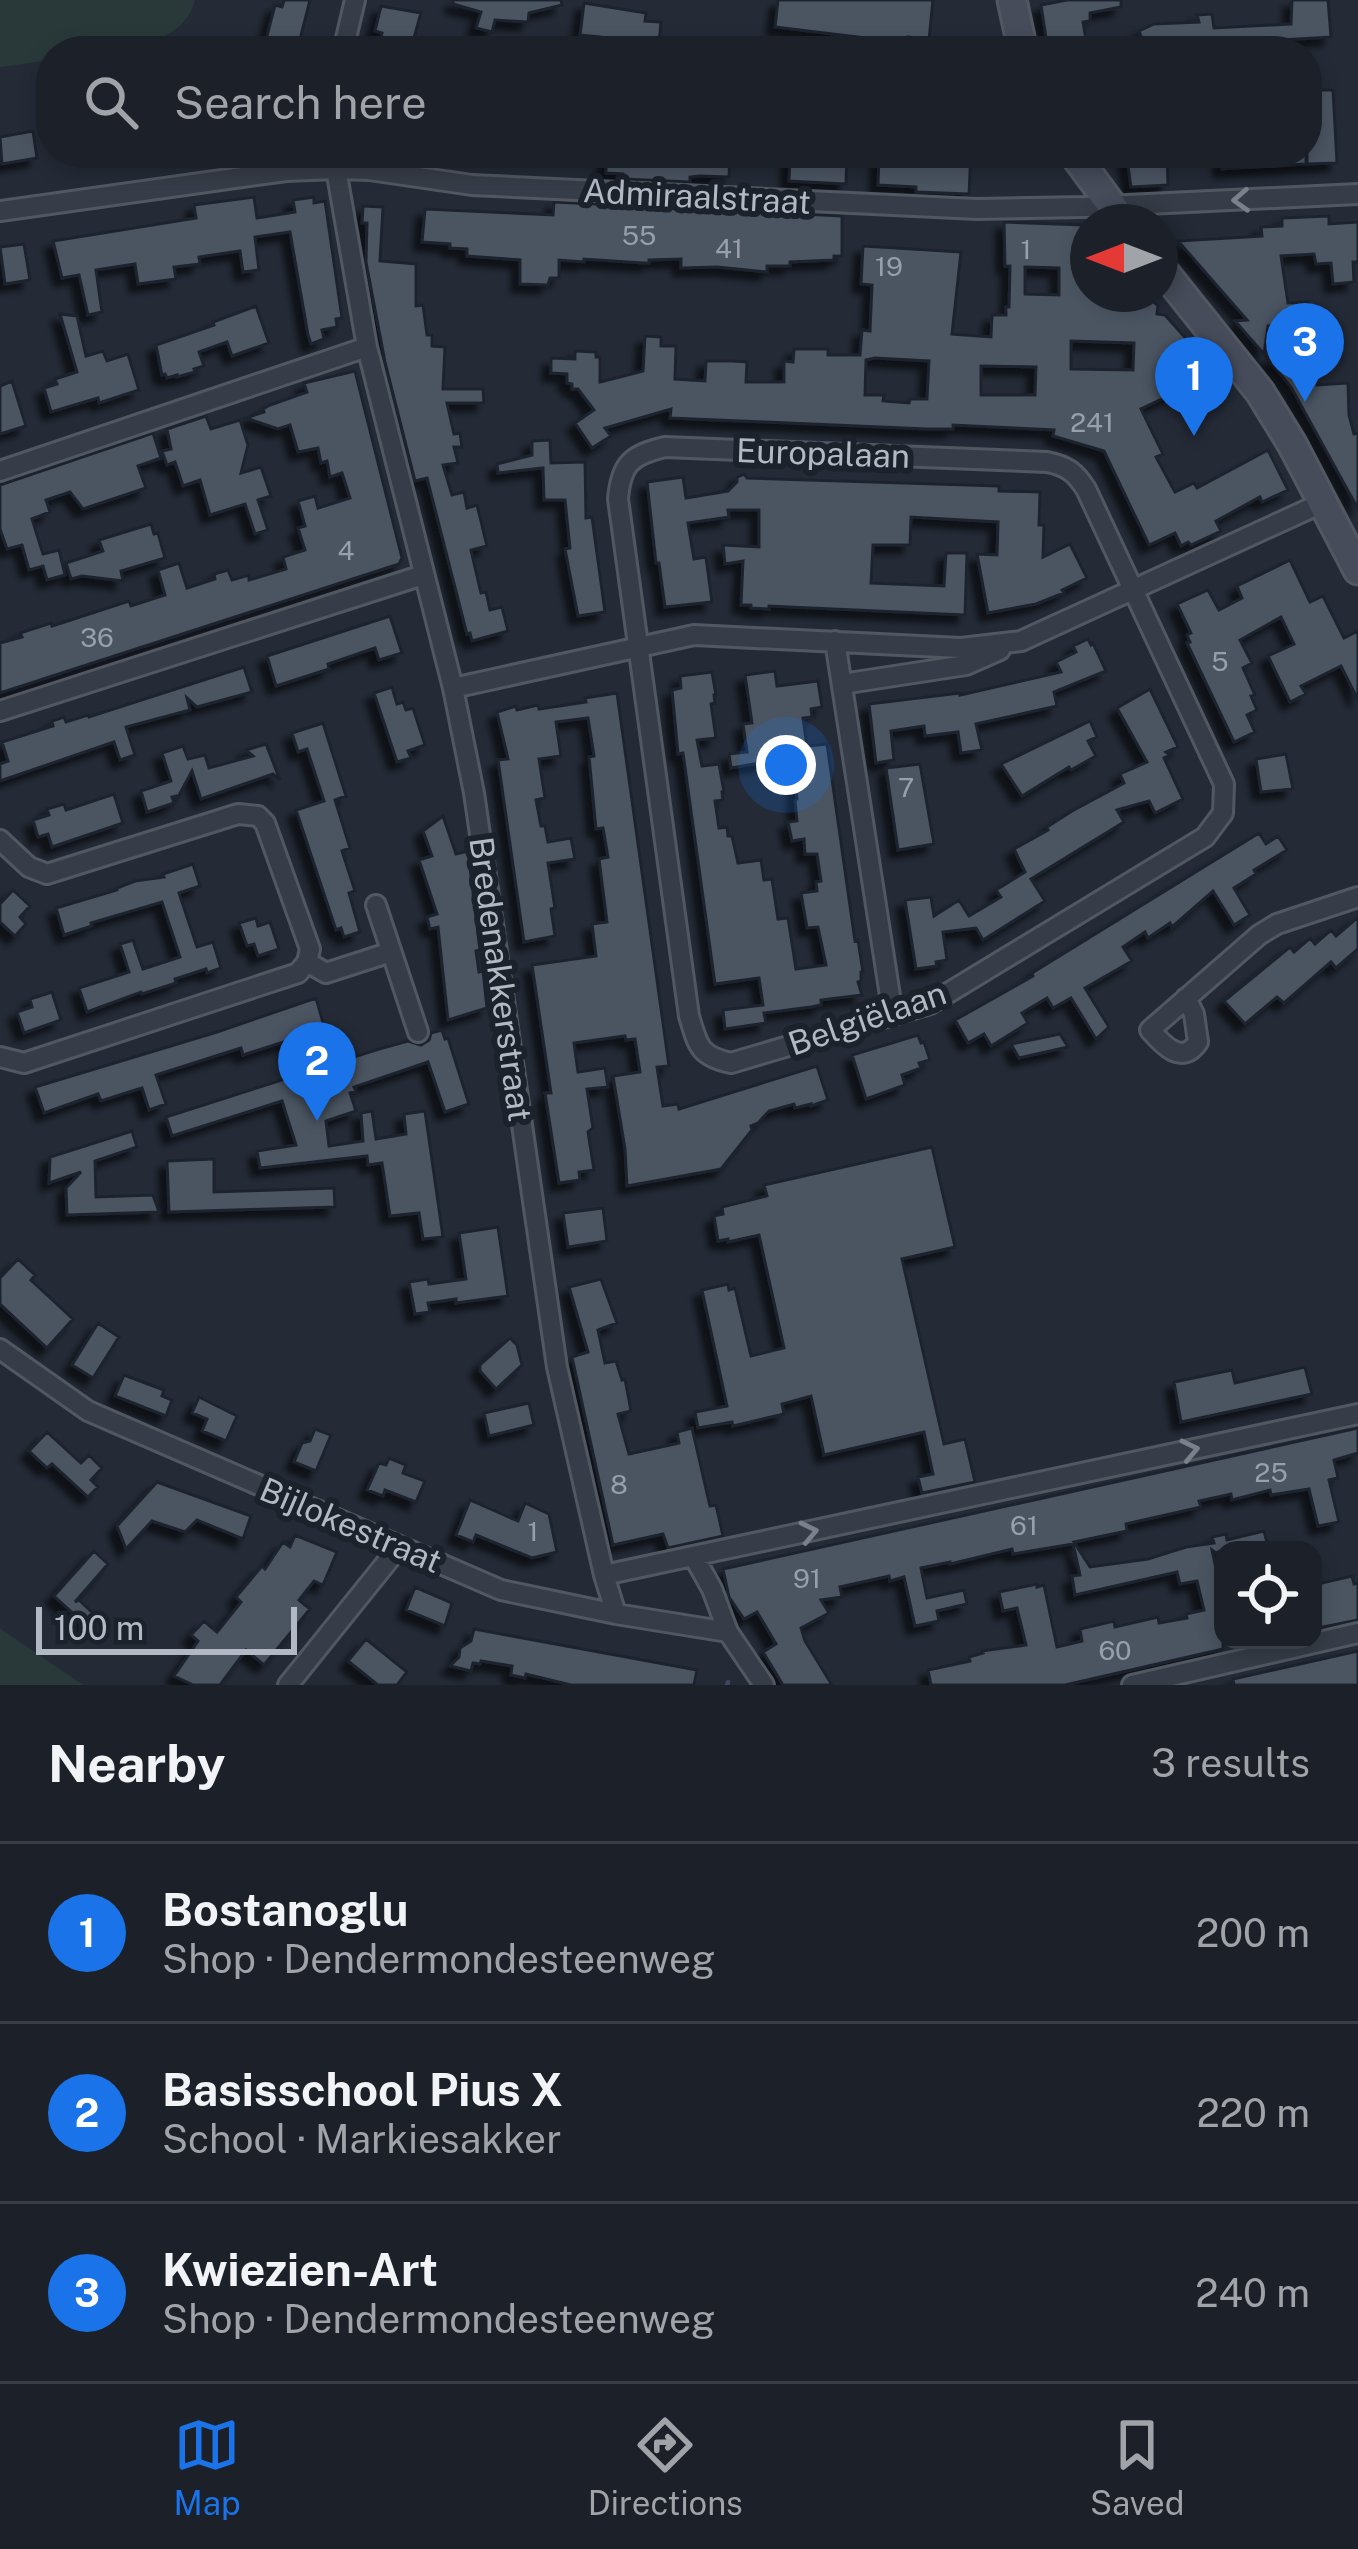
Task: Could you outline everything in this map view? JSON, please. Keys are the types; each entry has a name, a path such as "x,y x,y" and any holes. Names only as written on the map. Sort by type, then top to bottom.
{"main road":[{"path":"1012,0 1020,36"},
{"path":"1083,168 1110,204"},
{"path":"1178,290 1260,392 1358,570"}],"street":[{"path":"347,36 355,0"},
{"name":"Admiraalstraat","path":"0,211 300,168"},
{"name":"Bredenakkerstraat","path":"325,168 453,688 474,794 557,1367 616,1614"},
{"name":"Admiraalstraat","path":"355,168 472,185 1070,212"},
{"name":"Admiraalstraat","path":"1178,209 1358,194"},
{"path":"0,471 367,347"},
{"name":"Europalaan","path":"638,647 618,499 620,482 626,466 638,455 665,447 1064,465 1086,489 1133,592"},
{"path":"842,684 966,665 1324,502"},
{"path":"0,711 423,575"},
{"name":"Belgiëlaan","path":"638,647 689,1016 698,1045 711,1059 731,1063 930,1004 1204,837 1223,813 1224,784 1133,592"},
{"path":"453,688 694,635 961,648 1021,641"},
{"path":"835,641 893,1015"},
{"path":"0,840 29,867 47,874 238,814 259,816 309,942 308,962 298,973 24,1063 0,1057"},
{"path":"1186,998 1277,924 1358,897"},
{"path":"376,905 418,1032"},
{"path":"308,962 326,973 391,952"},
{"name":"Bijlokestraat","path":"0,1349 88,1411 501,1589 728,1632"},
{"path":"604,1575 1358,1414"},
{"path":"288,1685 399,1547"},
{"path":"694,1557 728,1632 764,1685"},
{"path":"1132,1685 1358,1633"}],"shaded area":[{"path":"0,0 195,0 187,18 163,36 36,36 36,62 0,67"},
{"path":"2,1630 83,1685 0,1685"}],"building":[{"path":"284,0 310,0 301,36 267,36 275,5 282,7"},
{"path":"453,0 561,0 562,5 529,13 528,22 495,20 492,32 476,28 481,12 453,4"},
{"path":"778,0 933,0 929,36 849,36 775,27"},
{"path":"1121,0 1121,7 1090,13 1090,21 1083,22 1085,36 1046,36 1041,5"},
{"path":"1292,0 1328,0 1331,37 1141,36 1139,31 1154,24 1199,22 1197,15 1212,14 1214,28 1291,24"},
{"path":"584,3 646,13 645,21 661,22 660,36 580,35"},
{"path":"381,6 421,13 415,36 381,36 375,31"},
{"path":"1322,90 1333,90 1337,163 1322,164"},
{"path":"33,131 36,158 2,164 0,137"},
{"path":"606,168 729,168 729,177 690,177 690,182 623,179 623,174 606,173"},
{"path":"789,168 847,168 846,184 789,181"},
{"path":"879,168 970,168 969,194 878,185"},
{"path":"1128,168 1167,168 1168,185 1131,187"},
{"path":"254,197 257,218 295,212 293,200 314,197 314,203 325,201 342,318 336,319 337,327 322,330 324,339 311,344 308,335 290,232 255,237 259,270 243,272 240,251 199,257 200,264 174,267 176,279 138,284 135,264 96,270 102,312 88,315 79,275 62,278 53,241 196,218 194,205"},
{"path":"554,202 842,216 842,256 767,266 767,272 681,268 681,259 649,263 559,260 559,278 550,278 548,285 520,284 520,260 467,256 467,249 422,242 425,209 553,215"},
{"path":"363,206 383,207 380,261 416,264 416,306 423,305 432,346 445,347 443,389 483,389 484,403 447,403 462,447 454,447 458,463 443,465 452,495 464,492 467,508 477,505 487,546 471,550 481,593 486,592 490,610 502,607 508,631 472,641 467,634 427,478 415,481 385,362 366,262"},
{"path":"1329,216 1329,224 1358,222 1358,262 1353,262 1354,282 1333,284 1331,263 1316,264 1314,254 1281,256 1288,303 1308,302 1310,324 1268,326 1264,354 1235,321 1247,320 1178,241 1262,236 1261,227 1282,226 1282,218"},
{"path":"1004,222 1070,224 1070,312 1157,312 1190,343 1192,371 1211,372 1210,386 1189,386 1141,409 1163,454 1156,457 1175,492 1194,483 1197,488 1268,450 1288,490 1262,502 1260,497 1216,521 1221,531 1191,545 1181,546 1175,533 1149,545 1104,451 1053,436 1054,430 670,418 671,409 605,428 611,436 592,448 575,423 594,410 567,383 567,374 551,373 551,358 575,359 575,351 596,352 600,382 643,371 645,336 661,337 661,346 676,346 675,379 705,381 706,361 733,361 747,362 746,382 784,382 784,361 793,362 794,349 860,355 862,330 870,331 872,285 861,284 863,246 961,252 952,334 991,337 992,315 1006,315 1009,307 1010,266 1005,266","holes":["1025,267 1059,268 1059,295 1025,294","1071,341 1134,343 1133,370 1071,369","866,360 929,361 927,399 910,399 909,403 865,395","981,366 1036,367 1035,395 981,395"]},
{"path":"24,244 30,280 5,284 0,247"},
{"path":"256,306 269,343 232,356 227,342 199,352 204,366 195,372 162,375 156,345"},
{"path":"60,314 77,316 86,356 103,351 107,361 128,354 139,390 51,412 44,388 77,372"},
{"path":"1313,355 1317,385 1348,383 1349,415 1354,434 1358,433 1358,509 1291,387 1266,357"},
{"path":"355,371 402,558 399,564 0,693 0,643 51,623 165,595 158,570 179,563 187,588 228,570 232,580 249,575 249,580 286,569 283,557 305,550 298,528 305,526 298,501 315,496 318,508 350,498 342,473 330,477 318,448 298,452 290,425 278,429 246,418 307,392 304,383"},
{"path":"12,381 26,426 0,434 0,386"},
{"path":"206,416 211,429 240,420 248,445 241,473 261,467 271,496 258,500 268,530 255,534 245,504 210,515 200,480 183,486 175,462 167,465 162,451 171,449 167,429"},
{"path":"153,433 161,458 138,466 146,488 83,509 70,492 46,500 50,512 32,519 43,554 59,550 65,575 47,580 43,566 29,570 22,545 7,549 0,529 0,485"},
{"path":"550,440 551,463 585,462 586,518 592,517 605,612 578,616 565,549 570,548 565,500 544,500 543,468 498,473 497,464 532,455 532,441"},
{"path":"744,474 747,478 999,486 999,491 1040,492 1043,557 1070,544 1087,578 1036,604 988,613 977,554 997,555 998,522 911,517 910,545 873,545 871,583 944,586 946,553 967,553 965,615 751,608 741,605 743,561 725,564 723,545 759,547 759,510 728,510 729,517 688,523 694,559 706,557 712,602 665,607 647,482 683,477 686,498 728,491"},
{"path":"151,524 165,558 121,571 123,581 71,579 66,563 103,551 99,540"},
{"path":"1290,560 1310,602 1323,596 1344,638 1358,631 1358,700 1341,666 1301,686 1306,694 1290,702 1268,656 1294,644 1281,617 1240,640 1252,663 1243,668 1257,710 1247,715 1255,732 1234,742 1187,643 1191,633 1177,604 1208,590 1219,610 1242,598 1237,586"},
{"path":"390,616 402,653 379,660 375,648 276,686 267,656"},
{"path":"1088,639 1106,671 1054,692 1057,706 976,724 982,750 961,753 958,732 925,736 924,726 891,731 894,760 876,763 869,704 960,695 1061,672 1056,662"},
{"path":"244,667 252,692 197,707 187,698 190,710 126,727 135,755 120,760 114,742 0,781 0,764 8,761 2,742 53,726 52,721 64,717 66,722 89,717"},
{"path":"775,671 777,686 818,681 822,707 811,709 812,717 803,718 807,746 827,744 863,972 858,982 862,995 764,1013 766,1023 725,1029 723,1010 763,1005 759,978 715,984 672,690 681,688 680,676 712,672 716,738 697,740 702,766 719,764 724,792 723,800 715,801 719,828 727,827 732,836 738,863 761,860 764,880 772,879 778,919 788,918 796,969 826,965 818,927 807,928 801,893 817,891 816,882 821,881 817,854 805,854 804,839 792,841 788,822 797,821 789,758 731,768 729,754 747,752 743,724 752,723 745,675"},
{"path":"392,687 397,704 403,702 406,710 413,708 425,745 408,751 411,758 397,762 374,693"},
{"path":"1150,689 1178,747 1164,758 1183,799 1155,813 1149,801 1117,810 1124,822 1031,879 1045,901 983,940 976,928 943,932 947,960 916,969 905,900 931,897 934,916 959,900 969,916 1001,897 996,890 1025,872 1014,849 1124,783 1120,774 1147,762 1117,708"},
{"path":"617,693 669,1066 657,1067 663,1106 678,1104 679,1109 817,1066 828,1100 769,1111 751,1126 721,1169 627,1186 613,1076 640,1072 635,1039 625,1036 574,1043 578,1072 605,1068 608,1087 587,1089 594,1170 579,1172 580,1180 559,1183 532,965 596,956 592,924 607,922 599,859 608,857 603,828 596,829 588,718 556,722 561,756 539,759 545,798 536,800 548,842 571,838 575,859 548,863 555,936 524,942 498,760 508,759 497,712 516,706 517,710 538,705 539,709 586,702 585,698"},
{"path":"1090,721 1097,737 1088,741 1096,756 1022,796 1001,764"},
{"path":"323,723 346,796 335,800 350,848 342,851 355,891 349,893 360,932 344,937 341,928 336,930 296,810 324,801 307,749 298,752 292,733"},
{"path":"266,744 280,780 273,774 201,799 192,771 177,799 172,797 174,803 147,812 141,791 171,781 162,753 183,746 188,759 205,755 209,768 253,756 246,750"},
{"path":"1286,754 1293,789 1261,792 1256,759"},
{"path":"920,764 934,844 898,850 886,768"},
{"path":"114,794 123,823 52,847 48,834 38,837 33,820 49,815 47,809 64,804 66,810"},
{"path":"443,816 456,854 468,851 480,950 476,951 487,1008 448,1020 438,927 430,929 427,917 437,914 419,860 432,856 423,831"},
{"path":"1259,833 1266,844 1278,836 1287,850 1234,888 1250,915 1234,925 1213,891 1172,927 1170,923 1148,938 1145,932 1123,947 1132,961 1085,988 1109,1027 1096,1039 1071,998 1053,1008 1047,998 1022,1013 1028,1023 991,1046 984,1034 968,1043 955,1020"},
{"path":"193,864 200,886 179,893 197,947 213,942 221,968 175,979 176,983 87,1012 79,988 129,972 120,944 133,940 143,969 180,957 162,902 64,935 56,908"},
{"path":"13,890 30,906 20,917 26,924 15,936 0,922 0,904"},
{"path":"1358,917 1358,949 1336,968 1331,962 1284,1003 1277,997 1245,1024 1224,1001 1290,947 1294,952 1310,938 1315,944 1331,930 1336,936"},
{"path":"256,918 258,926 270,922 279,949 258,956 254,944 247,946 239,923"},
{"path":"52,992 61,1020 24,1033 17,1012 32,1007 30,999"},
{"path":"316,998 326,1033 304,1041 306,1047 293,1061 287,1041 243,1055 241,1048 156,1075 166,1104 149,1110 142,1088 101,1101 98,1094 44,1113 35,1087"},
{"path":"442,1030 469,1104 445,1112 428,1062 354,1087 356,1091 350,1093 356,1111 326,1121 329,1146 363,1141 361,1113 372,1111 376,1139 406,1134 404,1114 425,1111 443,1237 423,1239 419,1213 390,1216 382,1163 368,1165 367,1156 260,1168 257,1151 296,1145 282,1101 172,1136 166,1117 379,1049 408,1041 421,1045 431,1033"},
{"path":"1060,1034 1068,1047 1019,1058 1011,1044"},
{"path":"918,1035 930,1060 902,1075 905,1085 866,1099 852,1055"},
{"path":"132,1131 137,1147 95,1161 96,1197 153,1195 159,1212 67,1215 66,1188 81,1172 49,1183 50,1157"},
{"path":"932,1147 955,1247 902,1259 944,1444 965,1439 975,1482 922,1493 918,1477 933,1474 924,1432 824,1455 811,1396 782,1404 784,1414 733,1426 732,1422 698,1428 695,1412 727,1406 702,1290 728,1284 729,1290 735,1288 751,1356 784,1348 759,1235 718,1241 714,1216 723,1214 722,1207 767,1196 764,1185"},
{"path":"214,1159 214,1192 334,1188 335,1207 169,1212 167,1161"},
{"path":"603,1208 607,1241 568,1247 563,1213"},
{"path":"498,1227 508,1296 428,1303 430,1312 415,1314 409,1282 466,1279 459,1233"},
{"path":"18,1259 35,1275 31,1280 73,1319 47,1348 0,1304 0,1278"},
{"path":"601,1279 617,1323 598,1330 605,1363 616,1361 625,1379 631,1411 618,1414 629,1454 679,1443 677,1432 692,1428 710,1506 716,1505 723,1536 668,1548 663,1534 613,1545 572,1357 588,1352 569,1287"},
{"path":"98,1323 119,1337 93,1378 72,1365"},
{"path":"510,1338 522,1365 496,1389 480,1365"},
{"path":"1305,1367 1312,1394 1181,1422 1174,1382 1232,1370 1235,1383"},
{"path":"124,1375 164,1390 162,1396 172,1400 166,1416 115,1396"},
{"path":"199,1397 237,1416 226,1441 202,1431 207,1419 192,1413"},
{"path":"529,1403 534,1425 489,1436 484,1413"},
{"path":"1358,1428 1358,1453 1334,1460 1338,1478 1329,1480 1339,1522 1318,1526 1309,1489 1271,1495 1270,1490 1232,1500 1231,1494 1199,1501 1201,1507 1074,1542 1090,1567 1214,1543 1214,1649 1223,1649 1065,1685 931,1685 928,1670 970,1661 969,1657 982,1651 1026,1645 1017,1608 1003,1611 999,1592 1044,1585 1057,1647 1082,1641 1080,1629 1158,1617 1159,1623 1204,1610 1197,1581 1180,1584 1177,1572 1075,1595 1072,1576 1080,1575 1073,1544 1013,1554 1012,1549 921,1568 927,1598 964,1590 967,1604 937,1611 939,1621 915,1626 904,1577 840,1587 842,1597 821,1600 829,1613 801,1628 832,1685 783,1685 763,1652 776,1644 757,1612 744,1619 729,1597 723,1569"},
{"path":"315,1429 331,1435 316,1471 294,1462"},
{"path":"47,1432 81,1463 89,1455 102,1468 91,1480 98,1487 88,1497 52,1464 47,1468 29,1451"},
{"path":"389,1458 406,1465 403,1473 425,1481 416,1502 385,1490 383,1496 367,1490 379,1463 386,1465"},
{"path":"157,1482 251,1516 243,1539 197,1520 185,1532 152,1521 126,1549 117,1526"},
{"path":"470,1500 518,1521 525,1503 549,1514 557,1552 532,1558 476,1535 473,1542 456,1535"},
{"path":"1264,1531 1267,1541 1214,1543 1212,1537 1226,1534 1227,1540"},
{"path":"295,1535 337,1552 323,1585 314,1581 299,1600 310,1609 264,1665 246,1650 220,1685 193,1685 174,1676 198,1641 191,1635 204,1621 217,1632 241,1602 236,1597 262,1566 265,1569 283,1542 290,1547"},
{"path":"94,1551 108,1564 75,1602 79,1600 97,1617 88,1627 54,1596"},
{"path":"1352,1576 1354,1584 1358,1583 1358,1620 1322,1627 1322,1583"},
{"path":"415,1587 452,1603 445,1626 406,1610"},
{"path":"474,1629 697,1670 694,1685 571,1685 511,1675 512,1666 481,1661 473,1663 471,1671 450,1666 460,1648 471,1641"},
{"path":"366,1639 407,1672 397,1685 378,1685 348,1661"},
{"path":"1358,1651 1358,1685 1234,1685 1233,1679"}],"place":[{"name":"Kwiezien-Art","path":"1305,402"},
{"name":"Bostanoglu","path":"1194,436"},
{"name":"Basisschool Pius X","path":"317,1121"}]}
